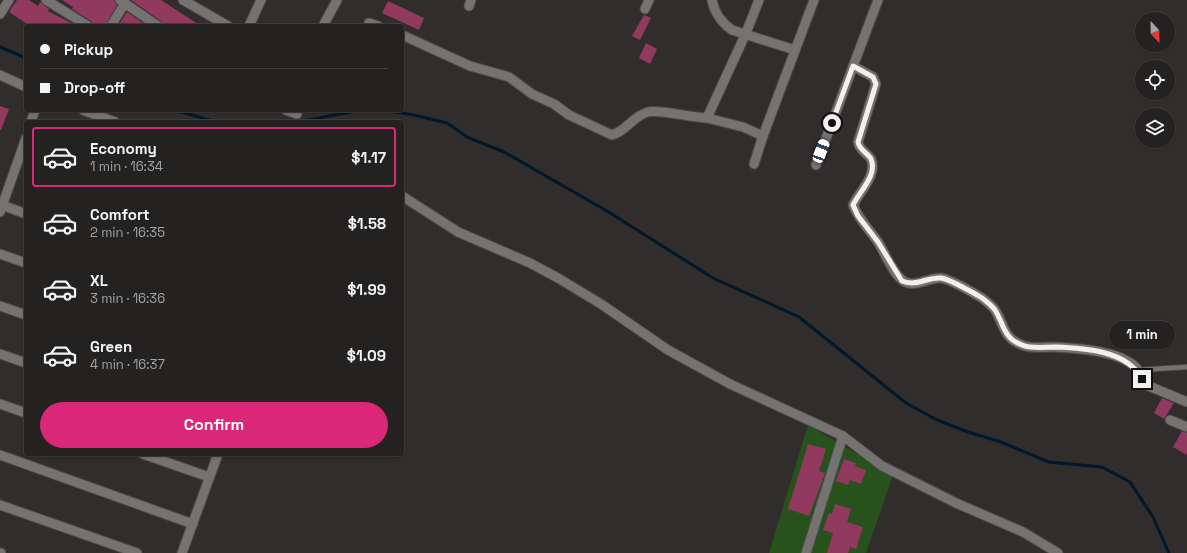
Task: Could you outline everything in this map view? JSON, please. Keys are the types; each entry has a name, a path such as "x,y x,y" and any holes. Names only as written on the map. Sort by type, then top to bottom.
{"street":[{"path":"0,14 9,0"},
{"path":"46,0 85,24"},
{"path":"183,0 194,3 225,24"},
{"path":"250,24 262,0"},
{"path":"324,24 336,0"},
{"path":"712,0 713,6 724,24 732,30 746,33 795,50"},
{"path":"707,118 746,33 759,0"},
{"path":"754,164 814,0"},
{"path":"816,165 878,0"},
{"path":"112,24 122,2 155,24"},
{"path":"404,36 470,66 509,77 532,94 554,104 568,115 612,135 622,132 629,122 650,112 707,118 743,127 763,136"},
{"path":"853,66 873,77 876,84 858,142 858,146 870,158 872,165 871,172 869,180 853,205 860,219 878,242 902,281 914,283 941,278 981,298 995,310 1001,324 1010,338 1020,345 1028,347 1065,348 1098,352 1125,360 1137,370 1144,384 1187,402"},
{"path":"0,75 24,86"},
{"path":"88,112 110,120"},
{"path":"292,112 297,114"},
{"path":"24,150 22,163 1,208 24,214"},
{"path":"404,197 458,232 530,263 558,278 601,304 668,350 730,384 843,436 882,466 956,502 1023,532 1058,553"},
{"path":"0,254 24,262"},
{"path":"0,306 24,314"},
{"path":"0,354 24,362"},
{"path":"0,404 24,412"},
{"path":"1170,420 1187,427"},
{"path":"806,553 843,436"},
{"path":"0,455 192,524"},
{"path":"149,456 209,477"},
{"path":"182,553 217,456"},
{"path":"0,505 137,553"}],"lane":[{"path":"1137,370 1166,367 1187,367"}],"green space":[{"path":"808,425 893,475 866,553 769,553"}],"building":[{"path":"17,0 29,0 38,6 40,2 49,9 48,11 73,24 27,24 9,12"},
{"path":"62,0 114,0 117,5 106,24 93,24 91,21 72,9 73,7"},
{"path":"131,0 161,0 198,24 163,24 161,21"},
{"path":"388,1 424,18 419,30 382,13"},
{"path":"127,12 144,24 119,24"},
{"path":"644,15 651,18 640,40 632,36"},
{"path":"646,43 657,49 650,64 639,58"},
{"path":"0,106 9,109 1,130 0,130"},
{"path":"1162,398 1174,403 1164,419 1154,413"},
{"path":"1182,431 1187,433 1187,455 1173,447"},
{"path":"808,444 826,449 819,471 825,473 809,516 788,509"},
{"path":"844,459 856,463 855,466 866,470 861,484 850,480 848,485 836,481"},
{"path":"835,504 851,509 847,522 863,527 856,549 850,547 848,553 827,553 833,533 823,530 829,513 832,514"}],"waterway":[{"path":"0,47 24,57"},
{"path":"181,112 210,120"},
{"path":"308,120 351,112"},
{"path":"395,112 447,123 467,137 504,152 607,211 713,278 799,317 906,403 937,420 968,432 998,441 1049,462 1102,467 1130,482 1153,517 1169,553"}],"route":[{"path":"832,123 853,66 873,77 876,84 858,138 858,146 870,158 872,165 871,172 869,180 856,198 853,205 858,216 878,242 895,272 902,281 914,283 941,278 981,298 995,310 1001,324 1010,338 1020,345 1028,347 1065,348 1108,354 1125,360 1137,370 1142,379"}]}
